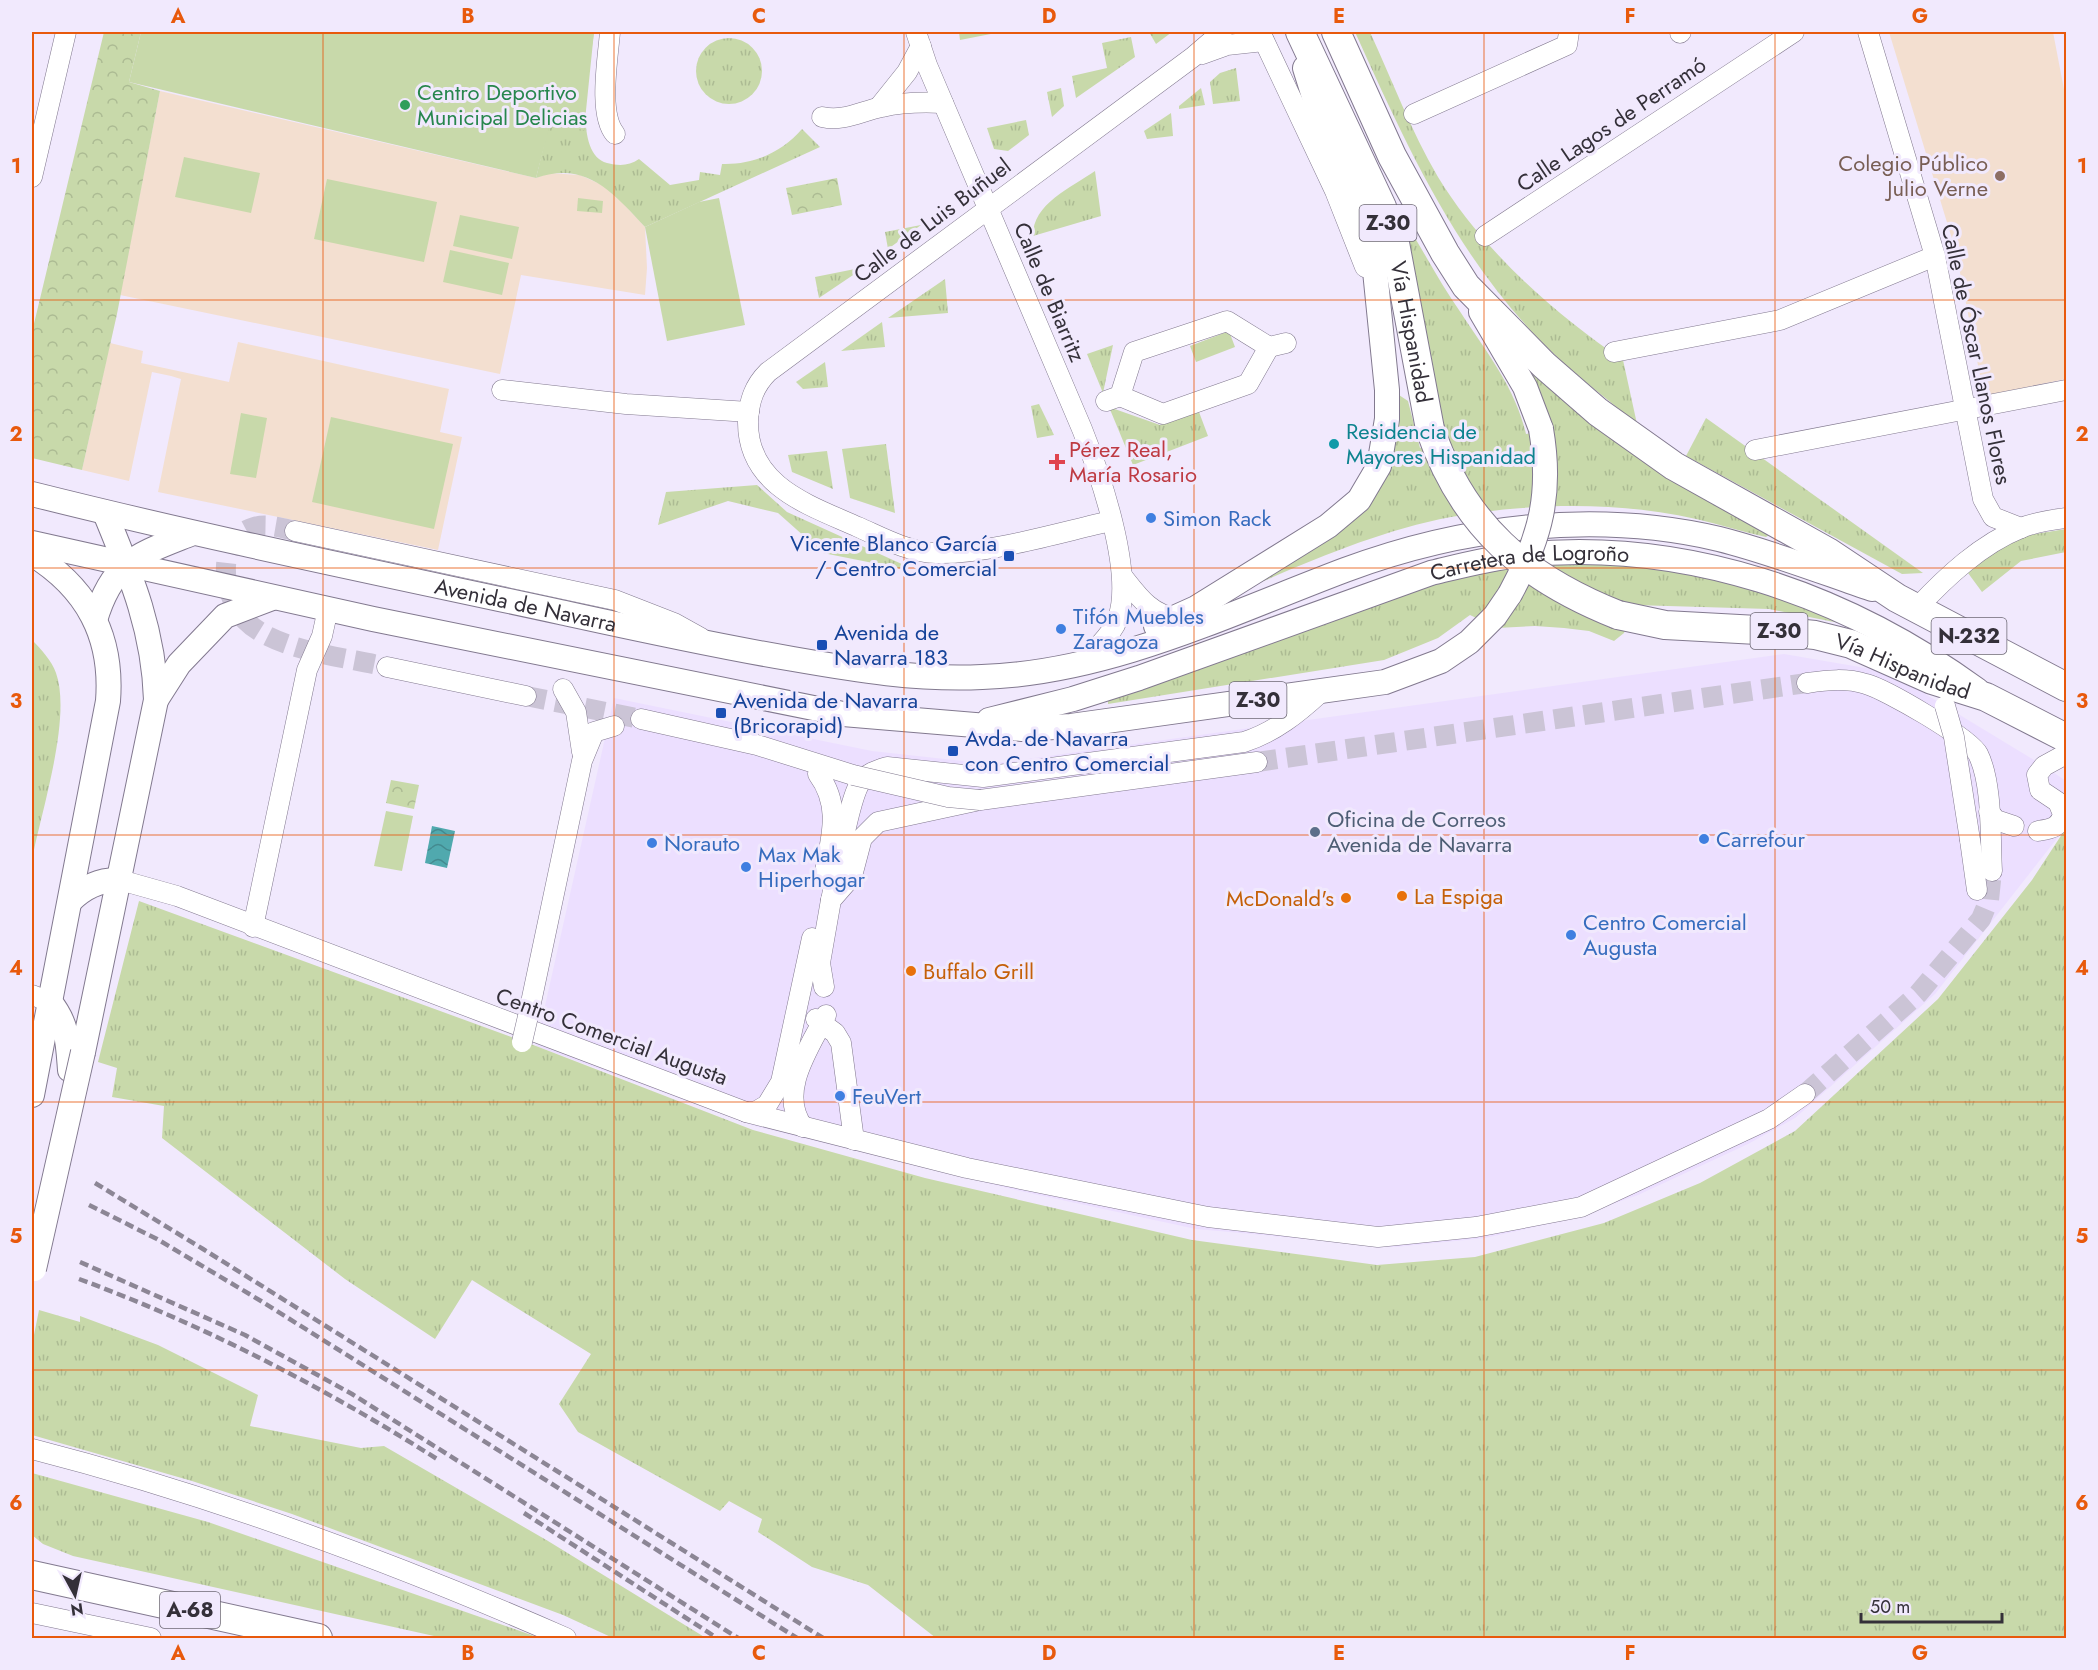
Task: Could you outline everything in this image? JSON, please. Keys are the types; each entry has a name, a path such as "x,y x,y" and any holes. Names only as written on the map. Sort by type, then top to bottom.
{"highway":[{"name":"Vía Hispanidad","path":"1300,32 1382,207 1395,243 1430,429 1451,481 1491,534 1552,585 1576,598 1618,615 1665,625 1815,635 1851,644 1935,671 2067,738"},
{"name":"Vía Hispanidad","path":"1335,32 1398,166 1466,286 1544,365 1637,442 1674,466 1827,552 1907,603"},
{"name":"Carretera de Logroño","path":"1907,603 2067,687"},
{"path":"32,1561 61,1581"},
{"name":"A-68","path":"32,1575 318,1638"}],"main road":[{"path":"1024,675 1177,618 1328,526 1350,509 1370,484 1379,466 1387,419 1385,352 1370,243 1326,135 1293,32"},
{"name":"Z-30","path":"975,724 1022,729 1071,726 1321,692 1385,681 1441,661 1469,642 1495,616 1528,561 1538,532 1546,478 1541,429 1525,387 1466,286"},
{"name":"Avenida de Navarra","path":"32,495 714,646 881,674 975,678 1024,675"},
{"path":"32,1273 72,1097 76,1048 120,880 156,700 150,638 126,563 105,513"},
{"name":"Carretera de Logroño","path":"1024,675 1115,654 1208,624 1349,569 1408,550 1462,537 1512,529 1602,524 1660,529 1716,538 1758,550 1907,603"},
{"path":"95,620 105,590 126,563 193,532"},
{"name":"Avenida de Navarra","path":"32,543 274,598 843,714 975,724"},
{"name":"Carretera de Logroño","path":"975,724 1073,699 1139,678 1431,573 1478,561 1560,552 1662,556 1748,574 1843,611 1935,671"},
{"path":"32,554 64,577 95,620 108,657 108,701 70,901 41,999 45,1026 32,1095"},
{"path":"156,700 179,664 225,616 274,598"},
{"path":"70,901 88,886 110,880 120,880"},
{"path":"41,999 61,1017 76,1048"}],"street":[{"path":"32,177 66,32"},
{"path":"610,32 606,107 608,126 615,134"},
{"name":"Calle de Luis Buñuel","path":"1111,521 974,550 922,552 890,541 788,495 769,478 752,450 748,429 752,392 768,372 1193,57 1222,32"},
{"path":"1414,114 1567,45 1569,32"},
{"name":"Calle Lagos de Perramó","path":"1485,236 1794,32"},
{"name":"Calle de Óscar Llanos Flores","path":"1868,32 1935,256 1985,507 2000,521 2021,528"},
{"name":"Calle de Luis Buñuel","path":"1193,57 1262,36"},
{"name":"Vía Hispanidad","path":"1262,36 1335,191 1380,310"},
{"path":"879,107 907,72 918,39"},
{"name":"Calle de Biarritz","path":"918,39 1095,462 1123,577 1117,621 1096,648"},
{"path":"822,117 831,119 857,116 879,107 910,102 943,103"},
{"path":"1614,352 1780,320 1935,256"},
{"path":"1227,321 1277,345 1248,384 1204,405 1163,414 1113,398 1134,352 1227,321"},
{"path":"502,390 626,404 749,412"},
{"path":"1755,450 2067,390"},
{"path":"1907,603 1949,576 1993,543 2021,528 2067,518"},
{"path":"295,531 615,600 674,623 714,646"},
{"name":"Calle de Biarritz","path":"1123,577 1150,608 1161,614 1177,618"},
{"path":"253,927 307,670 322,636 328,609"},
{"path":"387,667 526,696"},
{"path":"1935,671 1954,737 1977,890"},
{"path":"1808,683 1848,680 1869,684 1973,746 1982,763 1989,812 1992,872"},
{"path":"563,689 574,706 580,724 582,761"},
{"path":"803,1127 794,1112 793,1104 801,1062 821,1019 832,1003 824,987 820,963 831,900 856,793 865,777 887,767 983,777 1244,742 1258,738 1299,713 1321,692"},
{"path":"642,719 757,745 853,775 948,797 980,800"},
{"path":"522,1042 582,761 594,732 614,726"},
{"path":"2038,831 2052,829 2058,825 2063,814 2058,802 2040,790 2037,775 2044,766 2067,754"},
{"path":"831,900 852,876 862,838 872,825 980,800 1257,762"},
{"path":"746,1112 762,1109 777,1091 800,999 834,819 830,793 818,774 853,775"},
{"path":"1989,812 1996,820 2014,826"},
{"name":"Centro Comercial Augusta","path":"120,880 177,896 253,927 746,1112 966,1168 1208,1217 1377,1238 1476,1227 1581,1207 1769,1119 1805,1094"},
{"path":"800,999 812,984 824,987"},
{"path":"800,999 805,1017 821,1019 836,1033 841,1043 854,1140"},
{"path":"32,1449 108,1469 324,1539 566,1638"},
{"path":"32,1613 151,1638"}],"shaded area":[{"name":"Colegio Público Julio Verne","path":"1889,32 2053,32 2066,100 2066,379 1984,396 1956,252"},
{"path":"160,91 536,178 549,173 580,175 609,188 645,227 647,268 645,295 521,275 500,374 120,295"},
{"path":"238,342 449,389 440,432 462,437 438,550 158,492 181,379 171,376 152,372 129,481 82,470 110,343 143,351 141,363 229,382"},
{"name":"Centro Comercial Augusta","path":"1784,654 1889,672 2044,766 2066,781 2066,827 1935,994 1795,1118 1748,1144 1638,1195 1566,1220 1485,1238 1395,1247 1196,1229 1020,1191 755,1126 536,1046 614,698 872,751 990,764"}],"green space":[{"path":"104,32 141,32 129,82 160,91 117,314 82,470 32,458 32,332"},
{"name":"Centro Deportivo Municipal Delicias","path":"141,32 594,32 584,130 550,124 536,178 129,82"},
{"path":"225,32 594,32 587,84 586,125 589,142 596,156 607,163 624,165 639,159 670,185 699,180 700,172 720,175 722,164 745,162 766,156 785,145 802,129 820,147 645,227 610,192 585,177 570,173 536,178 549,124"},
{"path":"959,32 1001,32 960,40"},
{"path":"1149,32 1172,32 1156,44"},
{"path":"1355,32 1370,32 1428,160 1455,203 1475,229 1545,301 1623,360 1637,424 1554,354 1491,282 1463,243 1416,161"},
{"path":"1131,37 1135,57 1076,98 1072,76 1107,68 1102,43"},
{"path":"722,38 736,38 748,43 757,52 762,71 760,84 753,95 736,104 722,104 710,99 701,90 696,78 696,64 701,52 710,43"},
{"path":"1236,68 1240,101 1213,104 1210,82 1220,73"},
{"path":"1061,88 1064,106 1052,117 1047,92"},
{"path":"1201,88 1205,105 1179,109 1179,106"},
{"path":"1171,113 1173,136 1147,139 1144,131"},
{"path":"1026,120 1029,135 1008,151 994,149 987,128"},
{"path":"184,157 260,173 251,213 175,197"},
{"path":"1095,171 1101,216 1033,236 1034,225 1046,206 1065,190"},
{"path":"837,178 842,205 792,215 786,188"},
{"path":"327,179 437,202 424,262 314,239"},
{"path":"578,198 603,201 602,213 577,211"},
{"path":"719,198 745,325 667,341 645,227 699,202"},
{"path":"460,215 519,227 512,259 453,246"},
{"path":"921,225 888,249 885,232"},
{"path":"1415,238 1499,371 1515,401 1526,434 1549,430 1520,356 1769,535 1766,537 1696,519 1635,509 1573,506 1481,512 1423,523 1369,539 1236,593 1353,510 1393,396 1399,395 1408,401 1420,448 1446,436 1407,241"},
{"path":"450,250 509,263 502,295 443,282"},
{"path":"865,267 819,298 815,277"},
{"path":"945,279 948,313 888,318"},
{"path":"882,322 885,347 841,351"},
{"path":"1229,331 1235,347 1196,362 1190,346"},
{"path":"1113,345 1103,393 1087,354"},
{"path":"825,362 828,387 803,389 796,382"},
{"path":"1039,404 1054,435 1037,438 1031,406"},
{"path":"1109,407 1160,425 1199,412 1208,436 1133,465"},
{"path":"241,413 267,418 256,478 230,474"},
{"path":"331,417 453,444 434,529 312,502"},
{"path":"1706,418 1923,573 1902,574 1686,456"},
{"path":"886,444 895,513 850,498 842,449"},
{"path":"827,451 833,489 792,472 788,455"},
{"path":"757,485 787,512 904,565 903,569 823,553 778,513 728,501 658,525 666,492"},
{"path":"2066,529 2066,552 2021,561 1982,592 1968,573 2010,538"},
{"path":"1590,557 1746,582 1844,624 1769,609 1634,605 1624,633 1614,641 1589,631 1564,628 1535,626 1497,628 1470,615 1438,638 1384,660 1108,704 1108,700 1468,568"},
{"path":"32,640 49,660 56,673 60,692 60,714 58,739 32,860"},
{"path":"391,780 419,785 414,809 386,803"},
{"path":"386,811 413,816 402,871 374,866"},
{"path":"2066,828 2066,1638 936,1638 868,1585 812,1567 758,1532 762,1519 729,1501 720,1511 578,1432 559,1404 591,1354 472,1280 435,1339 345,1279 162,1138 164,1106 112,1097 117,1068 98,1062 139,901 536,1046 753,1130 925,1178 1192,1240 1377,1265 1475,1257 1604,1223 1700,1183 1795,1131 1938,999 2032,880"},
{"path":"39,1310 80,1322 80,1316 158,1345 258,1395 250,1426 361,1448 384,1446 548,1541 706,1638 613,1638 563,1615 292,1514 192,1481 32,1435 32,1345"},
{"path":"32,1473 208,1522 540,1638 443,1638 73,1556 43,1544 32,1535"}],"water":[{"path":"432,826 455,831 447,868 425,863"}],"tunnel":[{"path":"295,531 274,526 259,526 241,533 232,543 226,569 227,583 237,610 258,631 292,646 387,667"},
{"path":"1257,762 1807,683"},
{"path":"526,696 641,719"},
{"path":"1805,1094 1918,994 1981,919 1989,900 1992,871"}],"railway":[{"path":"95,1183 823,1638"},
{"path":"89,1205 157,1239 261,1301 797,1638"},
{"path":"80,1262 245,1335 352,1394 738,1638"},
{"path":"79,1279 218,1337 351,1407 437,1459"},
{"path":"524,1513 717,1638"}],"place":[{"name":"Centro Deportivo Municipal Delicias","path":"405,105"},
{"name":"Colegio Público Julio Verne","path":"2000,176"},
{"name":"Residencia de Mayores Hispanidad","path":"1334,444"},
{"name":"Pérez Real, María Rosario","path":"1057,462"},
{"name":"Simon Rack","path":"1151,518"},
{"name":"Vicente Blanco García / Centro Comercial","path":"1009,556"},
{"name":"Tifón Muebles Zaragoza","path":"1061,629"},
{"name":"Avenida de Navarra 183","path":"822,645"},
{"name":"Avenida de Navarra (Bricorapid)","path":"721,713"},
{"name":"Avda. de Navarra con Centro Comercial","path":"953,751"},
{"name":"Oficina de Correos Avenida de Navarra","path":"1315,832"},
{"name":"Carrefour","path":"1704,839"},
{"name":"Norauto","path":"652,843"},
{"name":"Max Mak Hiperhogar","path":"746,867"},
{"name":"La Espiga","path":"1402,896"},
{"name":"McDonald's","path":"1346,898"},
{"name":"Centro Comercial Augusta","path":"1571,935"},
{"name":"Buffalo Grill","path":"911,971"},
{"name":"FeuVert","path":"840,1096"}]}
